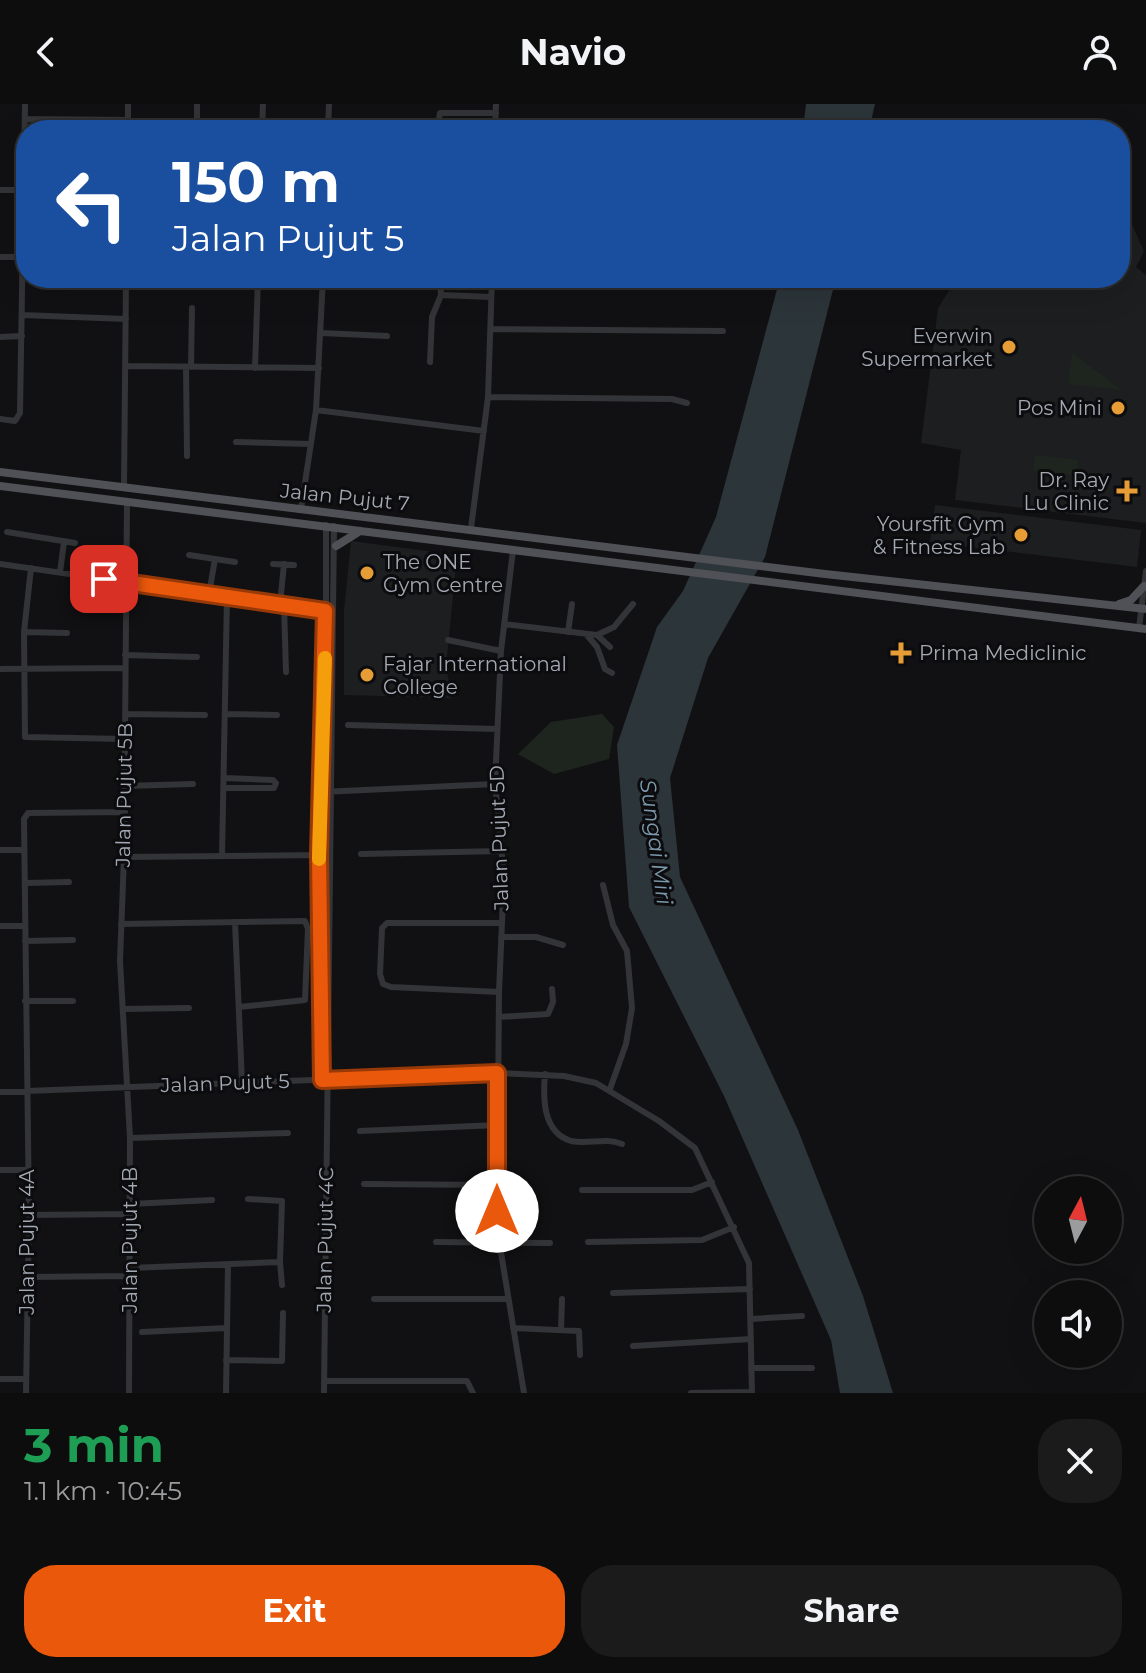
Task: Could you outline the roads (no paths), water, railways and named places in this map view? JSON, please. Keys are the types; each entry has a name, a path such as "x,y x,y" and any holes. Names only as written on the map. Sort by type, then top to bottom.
{"main road":[{"name":"Jalan Pujut 7","path":"0,472 825,574 1144,609"},
{"name":"Jalan Pujut 7","path":"0,486 1142,629"},
{"path":"248,503 324,515 330,526"},
{"path":"336,546 361,530"},
{"path":"1110,605 1131,600 1145,590"}],"street":[{"path":"25,104 25,119 128,120 128,104"},
{"path":"496,104 496,120"},
{"path":"439,120 440,113 496,113"},
{"path":"0,419 18,419 22,288"},
{"path":"124,487 126,288"},
{"path":"255,368 258,288"},
{"path":"301,509 316,410 323,288"},
{"path":"430,362 433,309 441,295 441,288"},
{"path":"471,528 488,397 491,288"},
{"path":"441,295 491,297"},
{"path":"187,456 192,308"},
{"path":"22,315 126,319"},
{"path":"491,329 723,331"},
{"path":"321,333 387,336"},
{"path":"0,337 22,336"},
{"path":"125,366 319,368"},
{"path":"488,397 672,399 687,403"},
{"path":"316,410 484,431"},
{"path":"236,442 310,444"},
{"name":"Jalan Pujut 5B","path":"127,502 125,812 121,924 128,1087"},
{"path":"326,1080 336,583 336,546 330,526"},
{"path":"326,1080 319,855 330,526"},
{"path":"7,532 75,543"},
{"path":"60,572 64,542"},
{"name":"Jalan Pujut 5D","path":"513,550 501,651 495,784 504,876 496,1185 498,1243 524,1393"},
{"path":"189,555 235,562"},
{"path":"209,594 215,559"},
{"path":"0,564 335,611"},
{"path":"273,564 294,565"},
{"path":"284,564 282,604 286,672"},
{"path":"31,568 24,632 25,737 31,740 125,739"},
{"path":"1142,629 1146,571"},
{"path":"326,583 336,583"},
{"path":"222,856 227,596"},
{"path":"568,632 572,604"},
{"path":"504,624 597,635 614,627 633,604"},
{"path":"24,632 67,633"},
{"path":"586,634 597,647 604,668 612,673"},
{"path":"597,635 610,647"},
{"path":"448,640 501,651"},
{"path":"125,655 197,657"},
{"path":"0,669 125,668"},
{"path":"326,691 335,691"},
{"path":"125,714 205,715"},
{"path":"225,714 277,715"},
{"path":"348,725 497,729"},
{"path":"224,778 273,780 276,786 224,788"},
{"path":"125,786 193,784"},
{"path":"321,792 495,784"},
{"name":"Jalan Pujut 4A","path":"26,1393 29,1215 25,1091 24,819 28,813 125,812"},
{"path":"0,850 24,850"},
{"path":"361,854 501,851"},
{"path":"124,857 319,855"},
{"path":"25,883 69,882"},
{"path":"603,885 613,925 627,951 632,1008 626,1044 610,1089"},
{"path":"121,924 299,919 308,929 305,1000 239,1007"},
{"path":"235,922 242,1083"},
{"path":"499,992 391,987 383,984 380,974 382,928 387,923 501,923"},
{"path":"0,926 25,926"},
{"path":"501,937 536,937 563,945"},
{"path":"25,941 73,940"},
{"path":"499,1017 548,1014 553,1002 552,989"},
{"path":"25,1001 73,1001"},
{"path":"123,1009 189,1008"},
{"name":"Jalan Pujut 5","path":"0,1092 497,1073 545,1074 586,1080 610,1089 695,1148 734,1227 749,1263 752,1392"},
{"path":"545,1074 543,1096 553,1127 571,1141 612,1140 622,1144"},
{"name":"Jalan Pujut 4C","path":"324,1393 326,1080"},
{"name":"Jalan Pujut 4B","path":"128,1087 129,1393"},
{"path":"360,1131 497,1125"},
{"path":"130,1138 288,1133"},
{"path":"0,1170 27,1170"},
{"path":"582,1190 692,1190 712,1182"},
{"path":"364,1184 496,1185"},
{"path":"248,1199 282,1201 282,1285"},
{"path":"130,1204 212,1200"},
{"path":"29,1215 130,1214"},
{"path":"588,1242 702,1240 734,1227"},
{"path":"436,1242 550,1243"},
{"path":"27,1277 280,1262"},
{"path":"226,1393 228,1265"},
{"path":"613,1293 750,1289"},
{"path":"374,1299 507,1299"},
{"path":"561,1330 562,1299"},
{"path":"226,1360 282,1361 283,1313"},
{"path":"751,1319 802,1316"},
{"path":"142,1332 227,1328"},
{"path":"513,1328 579,1331 580,1355"},
{"path":"633,1346 751,1339"},
{"path":"751,1368 812,1368"},
{"path":"0,1379 26,1379"},
{"path":"324,1381 467,1381 473,1393"},
{"path":"691,1393 752,1392"}],"water":[{"path":"806,104 875,104 871,120 804,120"},
{"name":"Sungai Miri","path":"777,288 833,288 765,557 708,658 670,778 680,877 798,1130 863,1296 893,1393 840,1393 831,1340 724,1096 629,907 617,745 657,627 683,591 716,517"}],"place":[{"name":"Everwin Supermarket","path":"1009,347"},
{"name":"Pos Mini","path":"1118,408"},
{"name":"Dr. Ray Lu Clinic","path":"1127,491"},
{"name":"Yoursfit Gym & Fitness Lab","path":"1021,535"},
{"name":"The ONE Gym Centre","path":"367,573"},
{"name":"Prima Mediclinic","path":"901,653"},
{"name":"Fajar International College","path":"367,675"}]}
